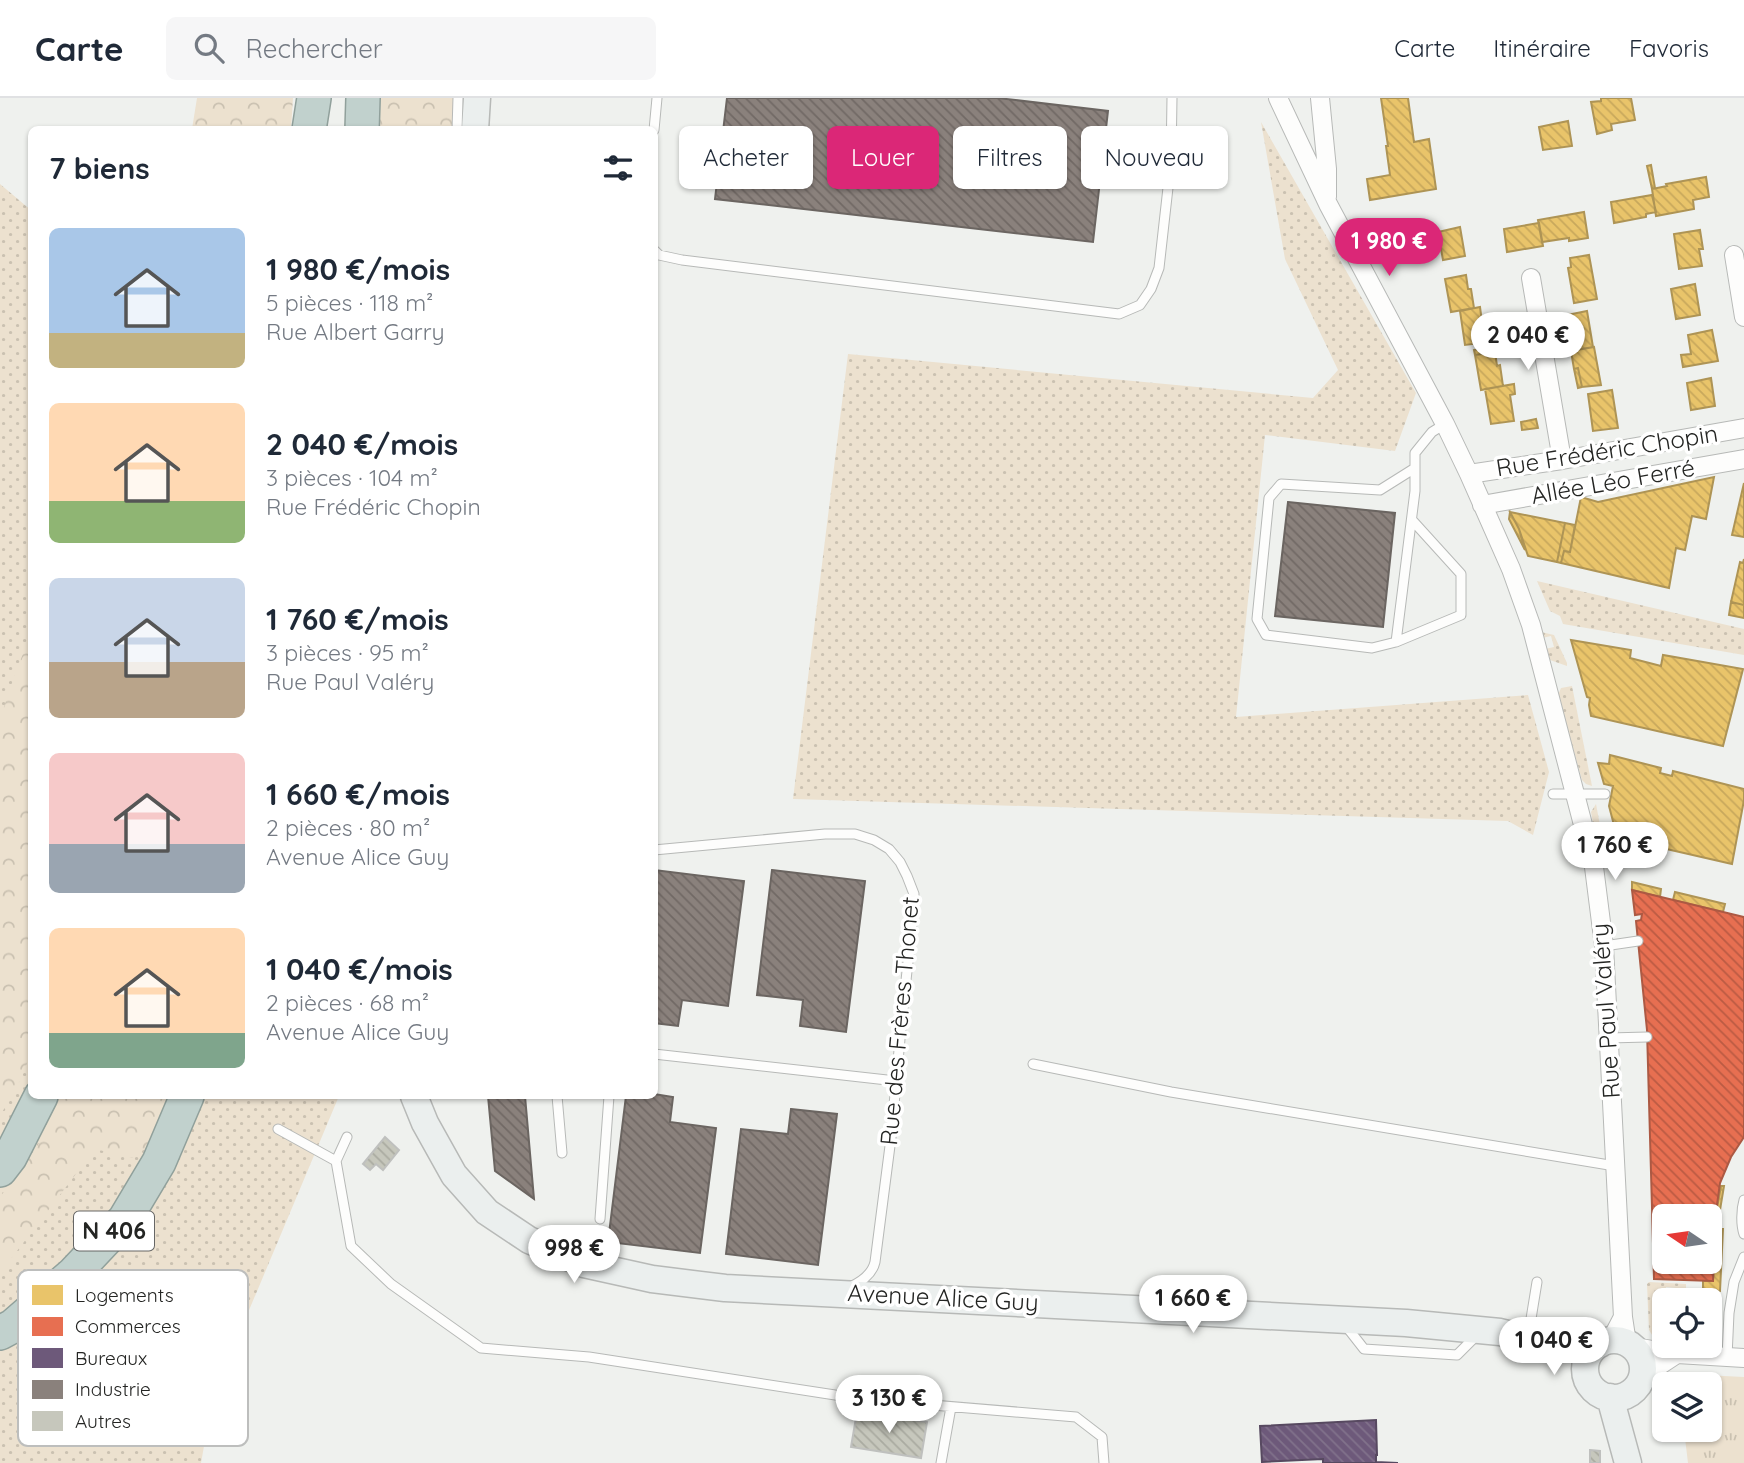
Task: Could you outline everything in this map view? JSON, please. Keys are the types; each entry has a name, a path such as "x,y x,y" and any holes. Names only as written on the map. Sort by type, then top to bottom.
{"highway":[{"path":"310,126 314,98"},
{"path":"362,126 363,98"},
{"path":"0,1170 10,1157 39,1099"},
{"name":"N 406","path":"77,1270 125,1219 159,1162 186,1099"},
{"name":"N 406","path":"0,1333 18,1322"}],"main road":[{"path":"475,126 477,98"},
{"name":"Avenue Alice Guy","path":"415,1099 453,1175 487,1212 529,1240 584,1264 652,1279 725,1287 1406,1323 1500,1332 1539,1341 1619,1338"},
{"path":"1626,1390 1601,1394 1593,1389 1588,1381 1586,1363 1595,1347 1619,1338 1642,1360 1626,1390 1629,1463"},
{"name":"Avenue Alice Guy","path":"1539,1341 1586,1372"}],"street":[{"name":"Rue Paul Valéry","path":"1278,98 1328,204 1445,424 1511,569 1531,625 1594,867 1604,946 1615,1166 1619,1338"},
{"path":"1320,98 1328,204"},
{"path":"1734,255 1744,317"},
{"path":"1531,278 1562,460"},
{"name":"Rue Frédéric Chopin","path":"1469,474 1744,428"},
{"name":"Allée Léo Ferré","path":"1482,505 1744,459"},
{"path":"1619,1338 1652,1347"},
{"path":"1626,1390 1671,1358"}],"lane":[{"path":"457,98 457,126"},
{"path":"654,126 657,98"},
{"path":"658,254 682,260 1119,314 1140,305 1151,289 1159,268 1171,161 1172,98"},
{"path":"1396,642 1415,491 1415,453 1432,432 1445,424"},
{"path":"1412,520 1461,574 1461,615 1396,642 1372,648 1266,635 1257,619 1269,498 1281,484 1381,490 1415,468"},
{"path":"1553,794 1605,794"},
{"name":"Rue des Frères Thonet","path":"658,850 855,834 874,840 888,849 900,862 907,876 914,894 913,914 891,1138 874,1266 859,1283 840,1292"},
{"path":"1604,946 1638,941"},
{"path":"1609,1038 1647,1037"},
{"path":"658,1054 896,1081"},
{"path":"1034,1064 1171,1092 1615,1166"},
{"path":"557,1099 562,1153"},
{"path":"600,1219 609,1099"},
{"path":"278,1129 336,1161"},
{"path":"347,1137 336,1161 351,1246 391,1284 481,1348 589,1357 861,1399 1076,1417 1102,1437 1104,1463"},
{"path":"1744,1200 1744,1234"},
{"path":"1735,1357 1730,1313 1734,1282 1744,1257"},
{"path":"1537,1282 1539,1341"},
{"path":"941,1463 951,1407"}],"green space":[{"path":"197,98 293,98 291,126 192,126"},
{"path":"380,98 458,98 457,126 378,126"},
{"path":"1261,122 1416,393 1395,451 1265,435 1236,717 1528,695 1549,772 1533,835 1508,821 793,799 848,354 1313,398 1338,370 1285,259"},
{"path":"0,184 28,208 28,1099 338,1099 248,1313 248,1270 18,1270 18,1446 204,1446 201,1463 0,1463"},
{"path":"1537,581 1744,629 1744,655 1563,624 1560,616 1550,611"},
{"path":"1541,632 1554,635 1567,666 1550,660 1545,649 1554,647 1551,636 1542,638"},
{"path":"28,640 28,1061 0,1116 0,720"},
{"path":"1572,686 1592,786 1582,780 1558,695 1561,688"},
{"path":"1596,804 1605,852 1610,863 1600,861 1591,812"},
{"path":"59,1099 169,1099 148,1146 133,1158 95,1149 4,1268 0,1269 0,1197 37,1147"},
{"path":"1647,1284 1686,1284 1686,1288 1652,1288 1652,1335 1649,1330"},
{"path":"1722,1376 1744,1377 1744,1463 1688,1463 1685,1442 1722,1442"}],"building: Logements":[{"path":"1381,98 1408,98 1414,142 1429,139 1436,189 1370,200 1367,179 1390,175"},
{"path":"1601,98 1631,98 1635,120 1611,124 1612,130 1597,134 1591,102 1601,101"},
{"path":"1568,121 1572,146 1543,150 1539,127"},
{"path":"1651,165 1655,188 1652,189 1647,166"},
{"path":"1706,177 1709,197 1693,200 1694,209 1656,216 1652,189"},
{"path":"1652,195 1656,212 1646,214 1646,217 1614,223 1611,202"},
{"path":"1584,212 1588,238 1542,242 1538,220"},
{"path":"1539,223 1543,246 1507,252 1504,229"},
{"path":"1460,227 1465,256 1443,260 1438,232"},
{"path":"1700,230 1702,266 1679,269 1674,234"},
{"path":"1589,255 1597,299 1574,303 1568,268 1571,267 1570,258"},
{"path":"1466,275 1474,308 1451,312 1445,279"},
{"path":"1695,284 1700,315 1676,319 1671,289"},
{"path":"1480,307 1489,342 1465,345 1460,311"},
{"path":"1587,311 1593,347 1571,351 1567,315"},
{"path":"1712,330 1718,361 1683,367 1681,355 1691,354 1688,335"},
{"path":"1494,346 1495,352 1475,355 1474,350"},
{"path":"1594,347 1601,385 1582,387 1578,368 1574,369 1571,351"},
{"path":"1495,352 1503,386 1481,390 1475,355"},
{"path":"1578,368 1582,387 1578,388 1574,369"},
{"path":"1711,378 1715,406 1691,410 1687,383"},
{"path":"1514,384 1515,394 1510,395 1514,421 1491,424 1485,389"},
{"path":"1612,390 1618,428 1593,431 1588,394"},
{"path":"1536,419 1538,428 1522,430 1521,422"},
{"path":"1714,477 1706,519 1692,516 1685,550 1676,548 1669,588 1561,563 1564,551 1570,552 1581,497 1598,502"},
{"path":"1744,483 1744,537 1732,535"},
{"path":"1510,512 1519,529 1525,550 1509,519"},
{"path":"1510,512 1565,523 1557,562 1528,556"},
{"path":"1565,523 1575,525 1570,552 1564,551 1561,563 1557,562"},
{"path":"1744,559 1744,605 1731,602 1740,562 1743,563"},
{"path":"1731,602 1744,605 1744,618 1729,615"},
{"path":"1571,640 1631,650 1630,658 1661,666 1663,655 1743,669 1723,746 1591,716 1590,698 1587,697"},
{"path":"1610,755 1661,768 1660,773 1672,776 1673,771 1744,789 1732,864 1627,840 1628,833 1615,829 1609,806 1613,786 1604,784 1598,763 1609,764"},
{"path":"1632,882 1661,889 1660,897 1632,890"},
{"path":"1675,892 1725,904 1723,912 1673,900"},
{"path":"1721,1186 1724,1186 1721,1204 1718,1204"},
{"path":"1713,1274 1721,1274 1720,1288 1703,1288 1703,1281 1713,1281"}],"building: Commerces":[{"path":"1632,890 1744,917 1744,1137 1731,1157 1720,1183 1717,1204 1652,1204 1652,1208 1647,1030 1636,921 1641,920 1642,914 1635,915"},
{"path":"1654,1274 1713,1274 1713,1281 1654,1279"}],"building: Bureaux":[{"path":"1376,1420 1376,1462 1398,1463 1323,1463 1323,1459 1262,1462 1260,1426"}],"building: Industrie":[{"path":"727,98 998,98 1108,111 1106,126 1081,126 1081,189 1099,189 1093,242 715,199 716,189 813,189 813,126 724,126"},
{"path":"1288,502 1395,513 1383,627 1275,616"},
{"path":"658,870 744,881 728,1006 682,1000 678,1026 658,1024"},
{"path":"772,870 865,881 846,1032 800,1026 803,1000 757,995"},
{"path":"658,1095 673,1097 670,1122 716,1128 700,1253 608,1242 626,1099 658,1099"},
{"path":"488,1099 525,1099 534,1199 495,1171"},
{"path":"791,1109 837,1114 818,1265 726,1254 741,1129 788,1134"}],"building: Autres":[{"path":"385,1137 399,1150 383,1170 376,1164 370,1170 363,1164"},
{"path":"857,1412 927,1422 921,1458 851,1447"},
{"path":"1590,1450 1600,1451 1600,1463 1590,1463"}]}
